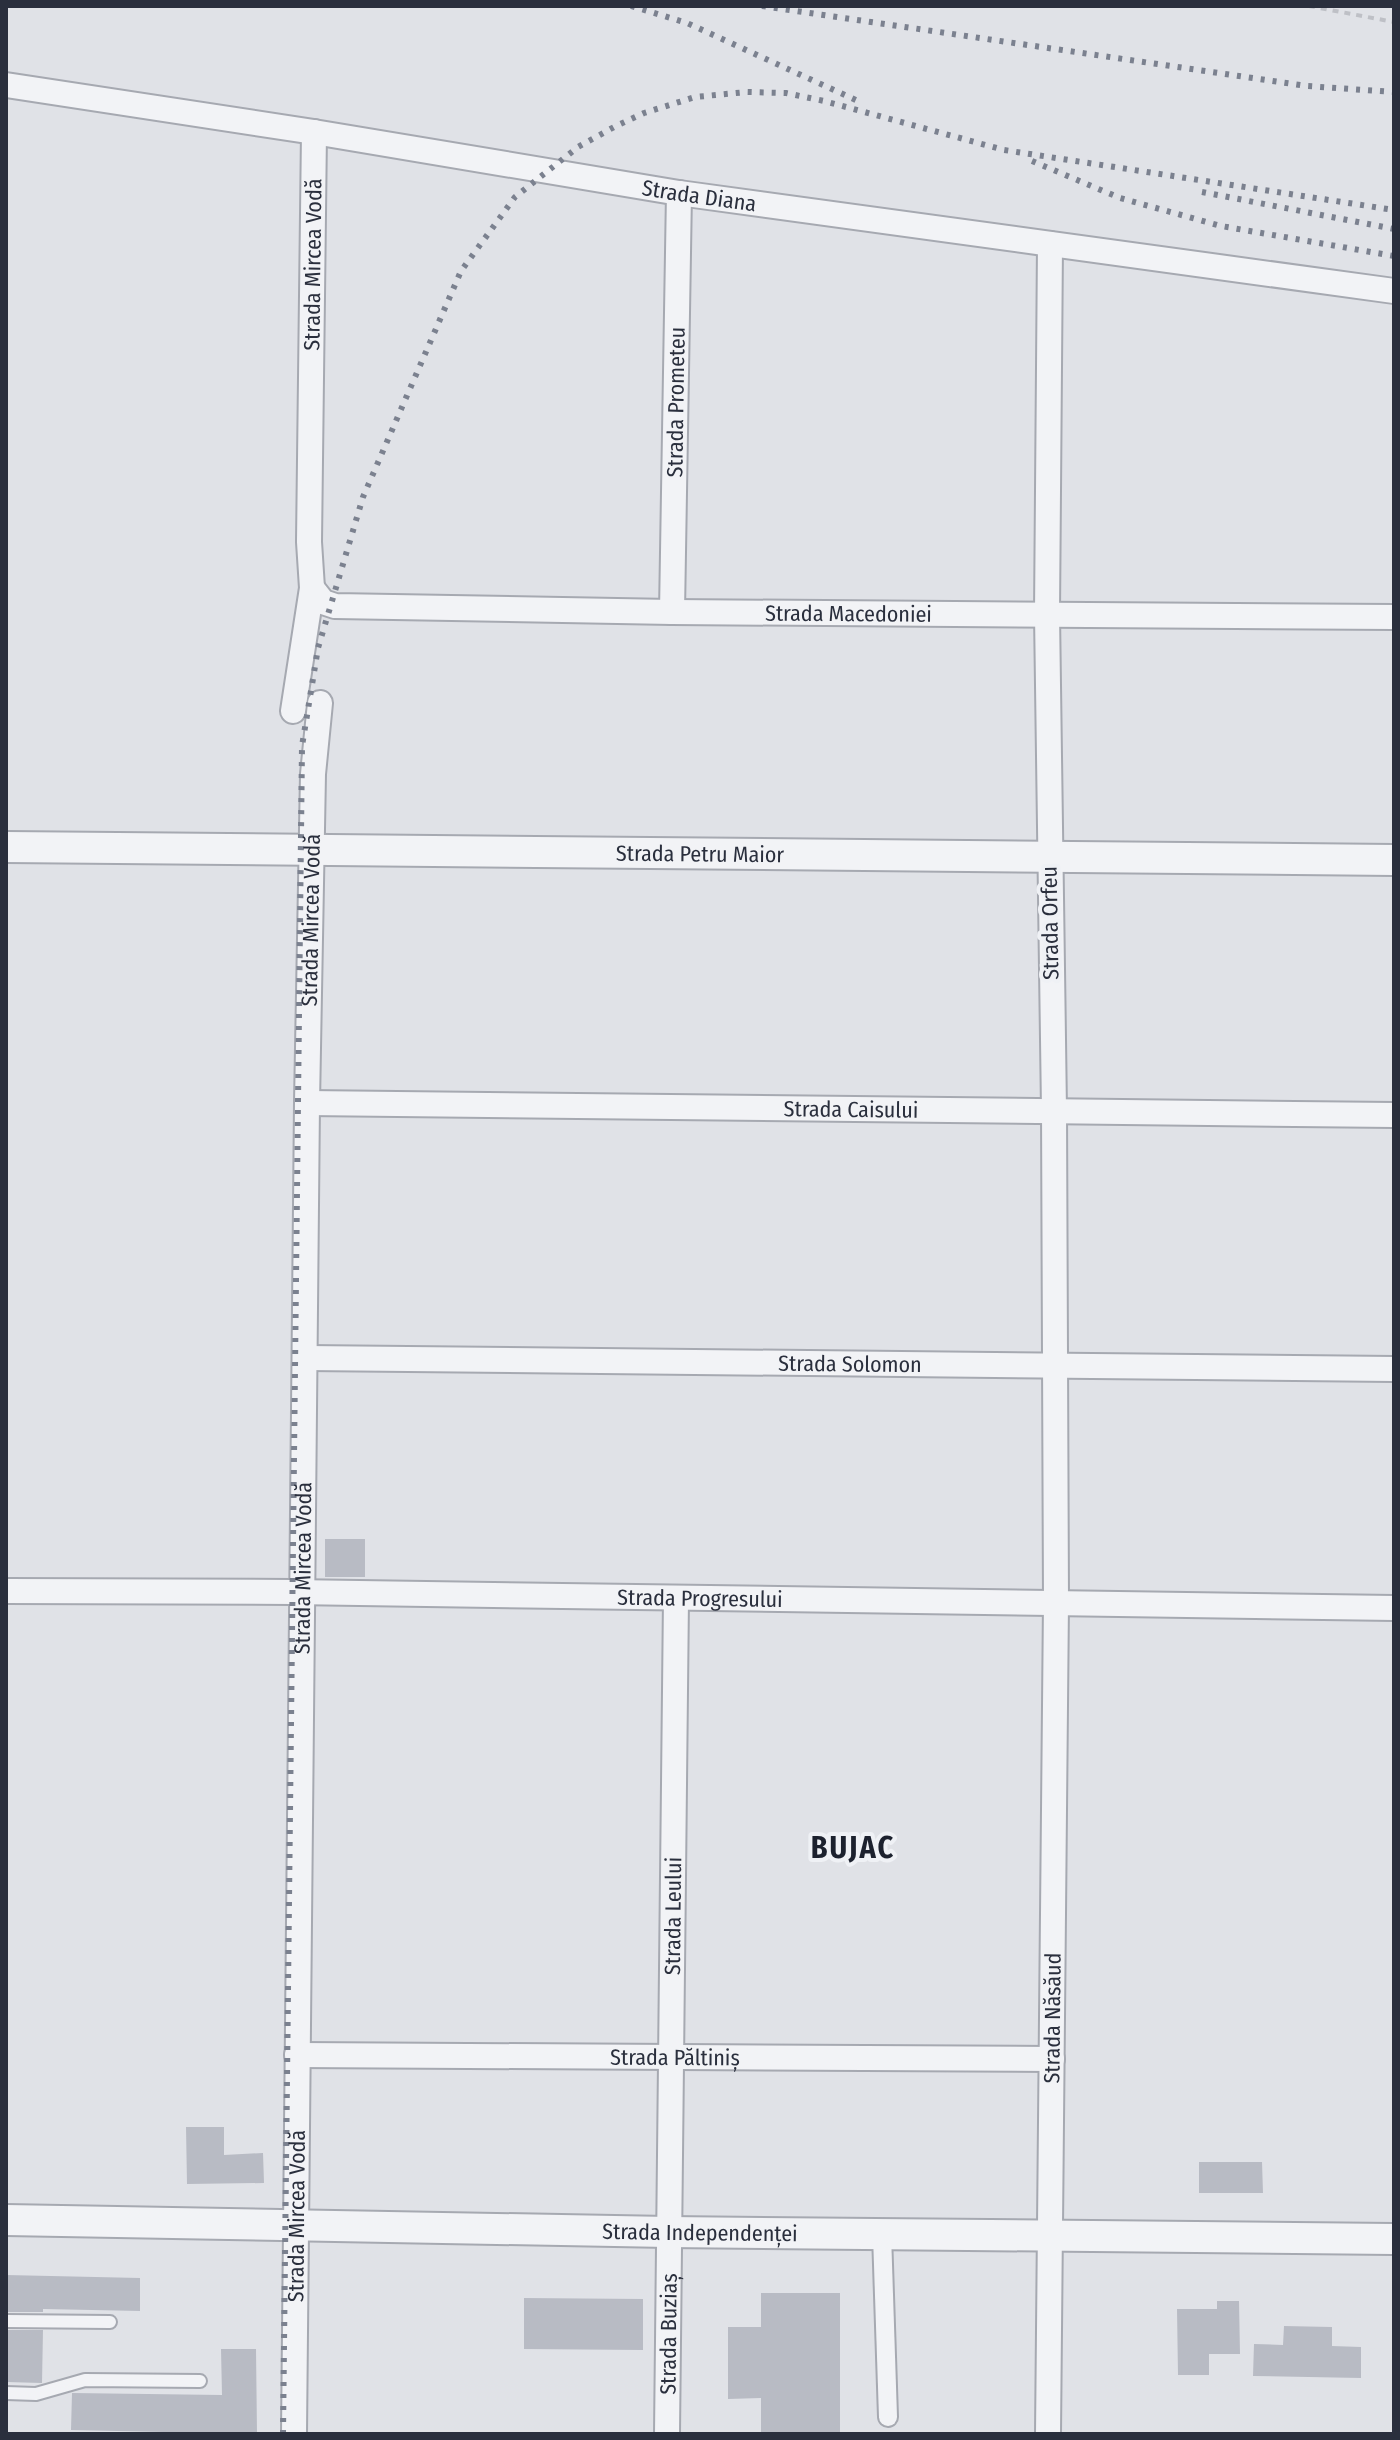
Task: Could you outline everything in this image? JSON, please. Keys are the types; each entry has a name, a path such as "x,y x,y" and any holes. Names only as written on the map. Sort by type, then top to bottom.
{"street":[{"name":"Strada Diana","path":"6,85 679,193 1394,291"},
{"name":"Strada Mircea Vodă","path":"293,711 312,588 309,542 314,132"},
{"name":"Strada Prometeu","path":"672,612 679,193"},
{"name":"Strada Orfeu","path":"1050,244 1047,614 1054,1110 1056,1602"},
{"name":"Strada Macedoniei","path":"312,588 323,602 335,606 672,612 1394,617"},
{"name":"Strada Mircea Vodă","path":"294,2434 307,1103 311,851 315,736 320,703"},
{"name":"Strada Petru Maior","path":"6,847 1394,860"},
{"name":"Strada Caisului","path":"307,1103 1394,1115"},
{"name":"Strada Solomon","path":"306,1358 1394,1369"},
{"name":"Strada Progresului","path":"6,1591 1394,1608"},
{"name":"Strada Leului","path":"668,2232 676,1598"},
{"name":"Strada Năsăud","path":"1048,2434 1056,1602"},
{"name":"Strada Păltiniș","path":"297,2055 1052,2059"},
{"name":"Strada Independenței","path":"6,2220 668,2232 1394,2239"},
{"name":"Strada Buziaș","path":"667,2434 668,2232"},
{"path":"882,2234 888,2417"}],"lane":[{"path":"6,2321 110,2322"},
{"path":"6,2393 36,2394 85,2380 200,2381"}],"path":[{"path":"1309,6 1394,22"}],"building":[{"path":"325,1539 365,1539 365,1577 325,1577"},
{"path":"186,2127 224,2127 224,2155 263,2153 264,2183 187,2184"},
{"path":"1199,2162 1262,2162 1263,2193 1199,2193"},
{"path":"6,2275 140,2278 140,2311 43,2309 43,2312 6,2312"},
{"path":"761,2293 840,2293 840,2434 761,2434 761,2398 728,2399 728,2327 761,2327"},
{"path":"524,2298 643,2299 643,2350 524,2349"},
{"path":"1217,2301 1239,2301 1240,2354 1209,2354 1209,2375 1178,2375 1177,2309 1217,2309"},
{"path":"1284,2326 1332,2327 1332,2346 1361,2347 1361,2378 1253,2376 1254,2344 1283,2345"},
{"path":"6,2330 43,2330 42,2383 6,2382"},
{"path":"221,2349 256,2349 257,2434 71,2430 72,2393 222,2395"}],"railway":[{"path":"631,6 687,23 858,101"},
{"path":"762,6 1307,86 1394,92"},
{"path":"283,2434 302,746 318,648 363,497 461,271 515,197 578,147 644,113 695,97 747,92 786,93 824,101 1004,150 1394,210"},
{"path":"1032,161 1120,198 1221,226 1394,256"},
{"path":"1202,192 1394,229"}],"district":[{"name":"BUJAC","path":"853,1848"}]}
